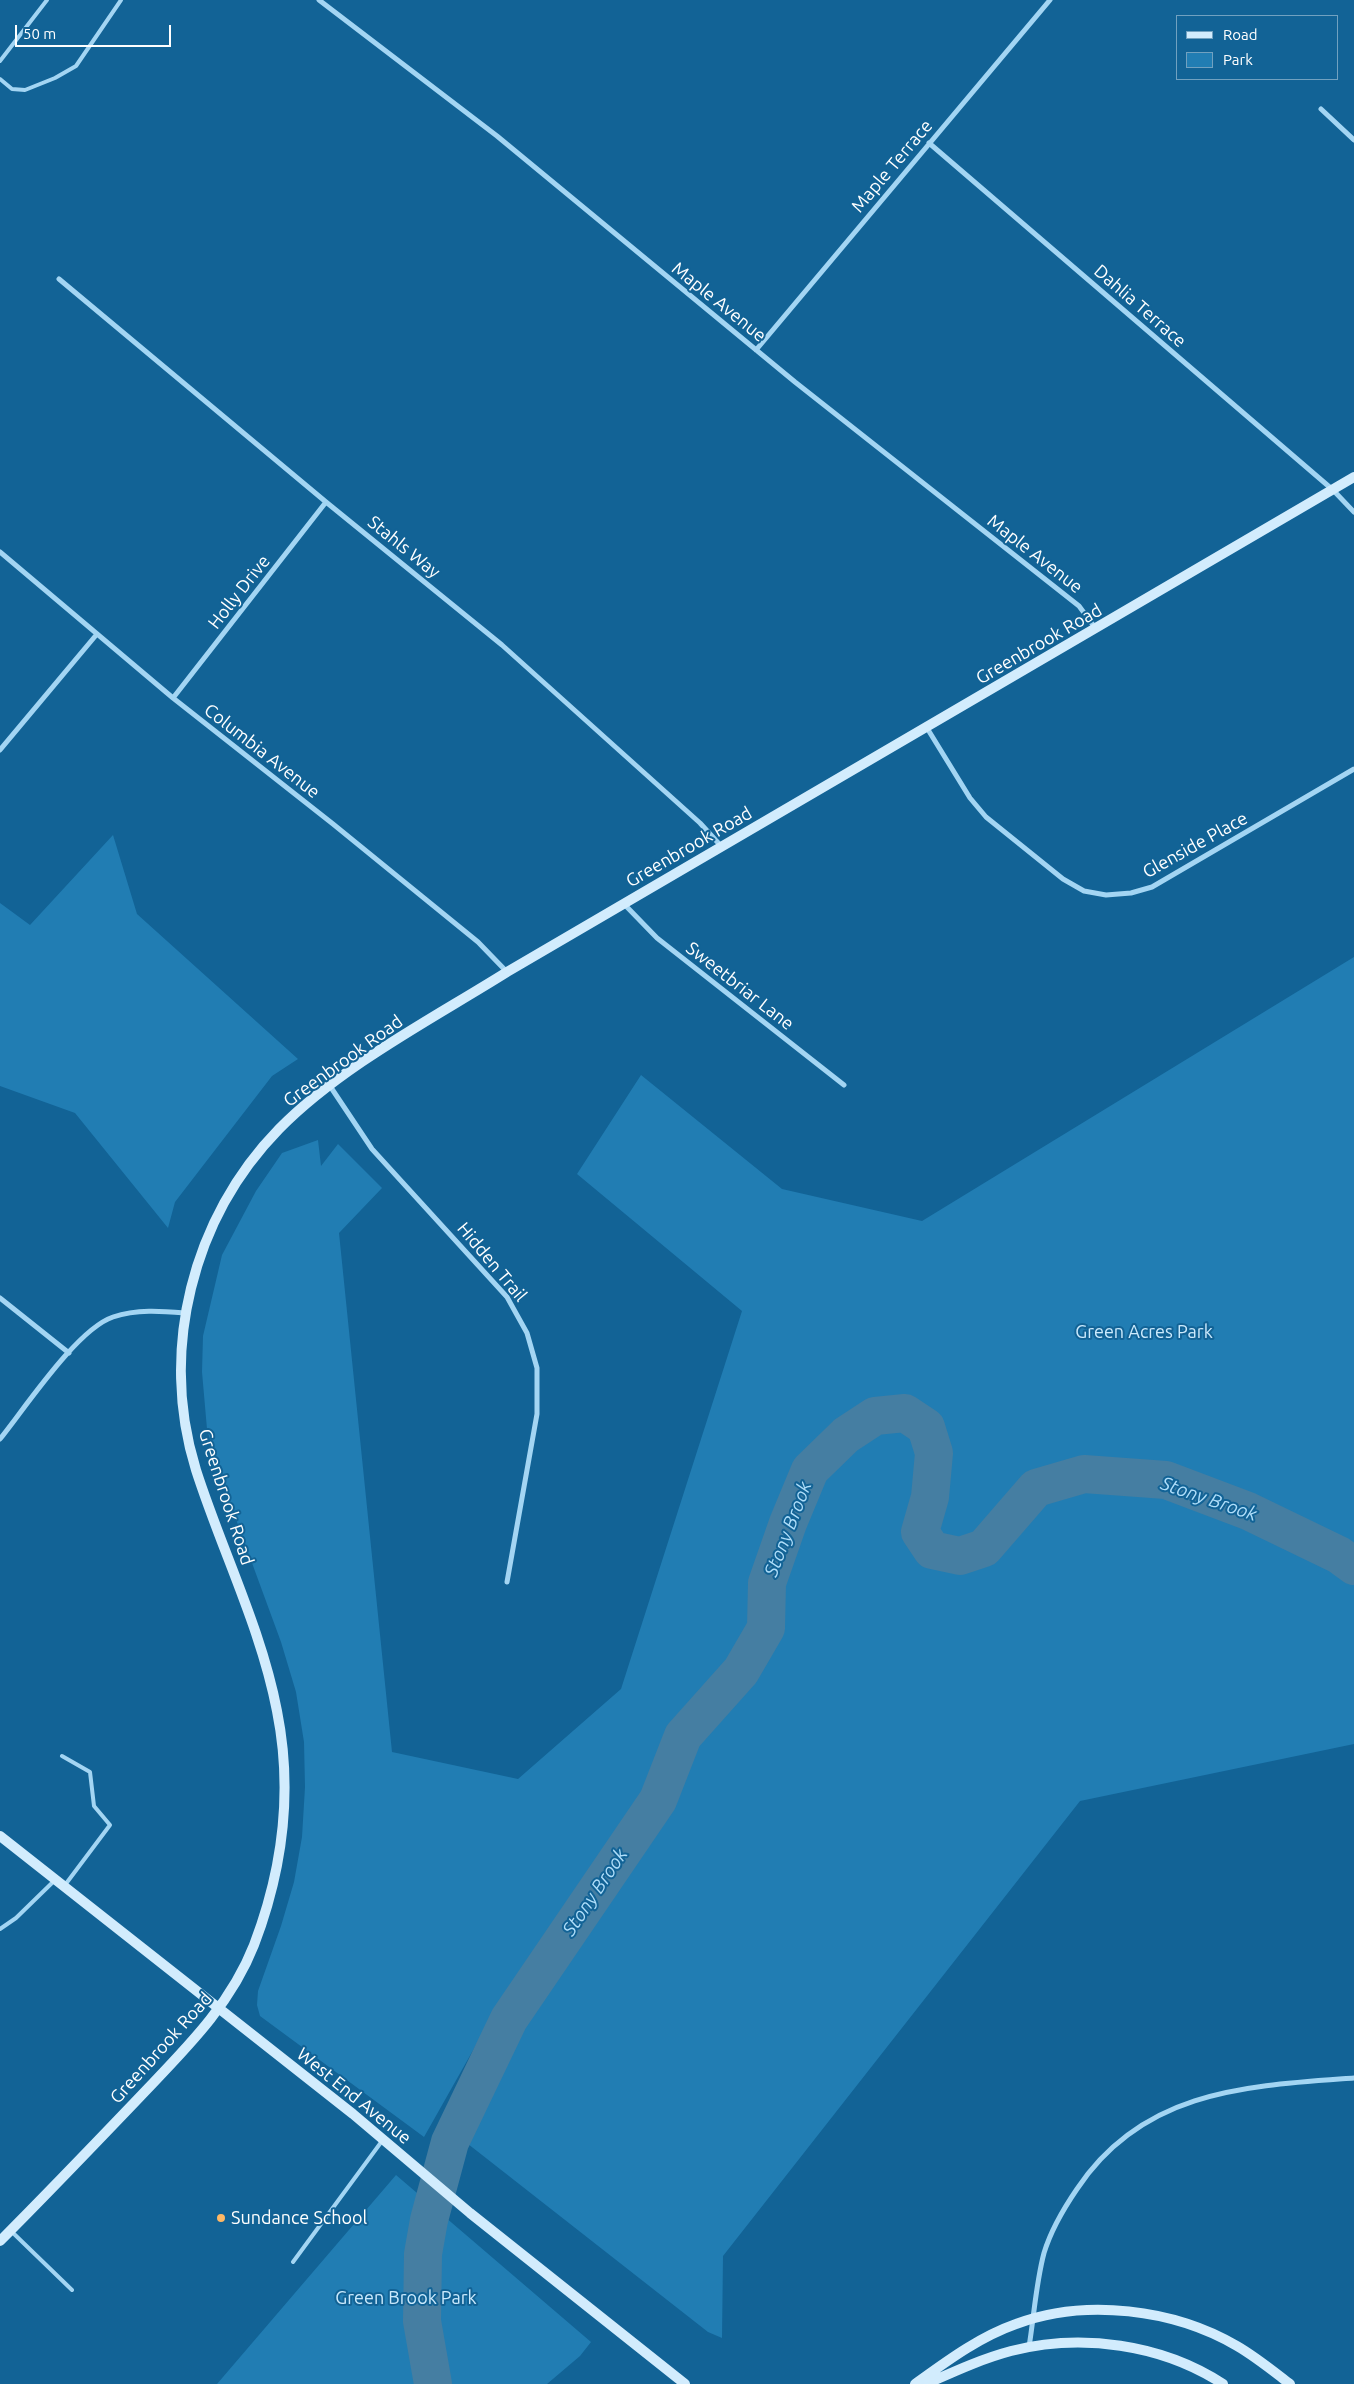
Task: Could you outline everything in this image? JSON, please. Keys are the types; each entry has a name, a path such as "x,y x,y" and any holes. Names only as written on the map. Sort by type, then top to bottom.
{"street":[{"name":"Maple Avenue","path":"320,0 497,136 756,350 1079,606 1097,629"},
{"name":"Maple Terrace","path":"756,350 1050,0"},
{"path":"1321,109 1354,140"},
{"name":"Dahlia Terrace","path":"929,143 1333,490"},
{"name":"Stahls Way","path":"59,279 326,502 502,645 700,822 721,847"},
{"name":"Greenbrook Road","path":"0,2241 184,2050 220,2009 244,1969 269,1901 282,1842 286,1783 282,1739 271,1686 256,1634 196,1470 186,1427 181,1368 185,1313 192,1280 204,1243 238,1179 281,1127 330,1086 383,1049 507,972 1354,478"},
{"path":"1333,490 1354,512"},
{"name":"Holly Drive","path":"173,698 326,502"},
{"name":"Columbia Avenue","path":"0,552 173,698 333,824 478,942 507,972"},
{"path":"0,750 98,634"},
{"name":"Glenside Place","path":"927,728 970,798 986,817 1062,879 1084,891 1106,895 1131,893 1152,887 1354,769"},
{"name":"Sweetbriar Lane","path":"624,904 656,938 844,1085"},
{"name":"Hidden Trail","path":"330,1086 372,1149 508,1297 527,1333 537,1368 537,1414 508,1582"},
{"path":"0,1298 69,1353"},
{"path":"0,1439 69,1353 94,1328 114,1317 150,1310 185,1313"},
{"name":"West End Avenue","path":"0,1836 383,2139 470,2213 685,2384"},
{"path":"1029,2347 1044,2253 1059,2218 1094,2165 1125,2135 1167,2110 1208,2096 1260,2086 1354,2078"},
{"path":"915,2384 951,2358 1017,2323 1033,2318 1090,2311 1126,2312 1164,2318 1200,2330 1236,2346 1290,2384"},
{"path":"926,2384 977,2362 1029,2347 1091,2343 1127,2347 1175,2361 1223,2384"}],"lane":[{"path":"0,61 47,0"},
{"path":"0,79 12,89 25,90 56,78 76,66 121,0"},
{"path":"62,1756 90,1772 94,1806 110,1825 63,1887"},
{"path":"0,1929 16,1918 55,1880"},
{"path":"292,2262 383,2139"},
{"path":"10,2230 72,2290"}],"green space":[{"path":"113,835 137,914 298,1059 272,1076 175,1202 168,1228 75,1113 0,1086 0,903 30,925"},
{"name":"Green Acres Park","path":"1354,957 1354,1744 1080,1801 723,2256 722,2338 708,2332 454,2133 508,2003 502,1999 424,2137 260,2016 257,2005 258,1991 294,1882 302,1837 305,1787 304,1742 296,1692 281,1642 223,1484 207,1429 202,1372 203,1336 222,1255 256,1191 282,1153 318,1140 321,1166 338,1144 382,1188 339,1233 392,1752 518,1779 621,1689 742,1311 577,1174 641,1075 782,1189 922,1221"},
{"name":"Green Brook Park","path":"396,2175 591,2342 580,2356 547,2384 217,2384"}],"waterway":[{"name":"Stony Brook","path":"433,2384 422,2321 423,2254 429,2220 450,2142 509,2019 658,1800 683,1736 741,1671 766,1628 767,1583 788,1523 810,1470 846,1435 875,1416 905,1413 926,1427 934,1453 930,1497 920,1532 932,1550 960,1556 984,1548 1036,1488 1084,1474 1166,1480 1248,1511 1339,1555 1354,1566"}],"place":[{"name":"Sundance School","path":"221,2218"}]}
